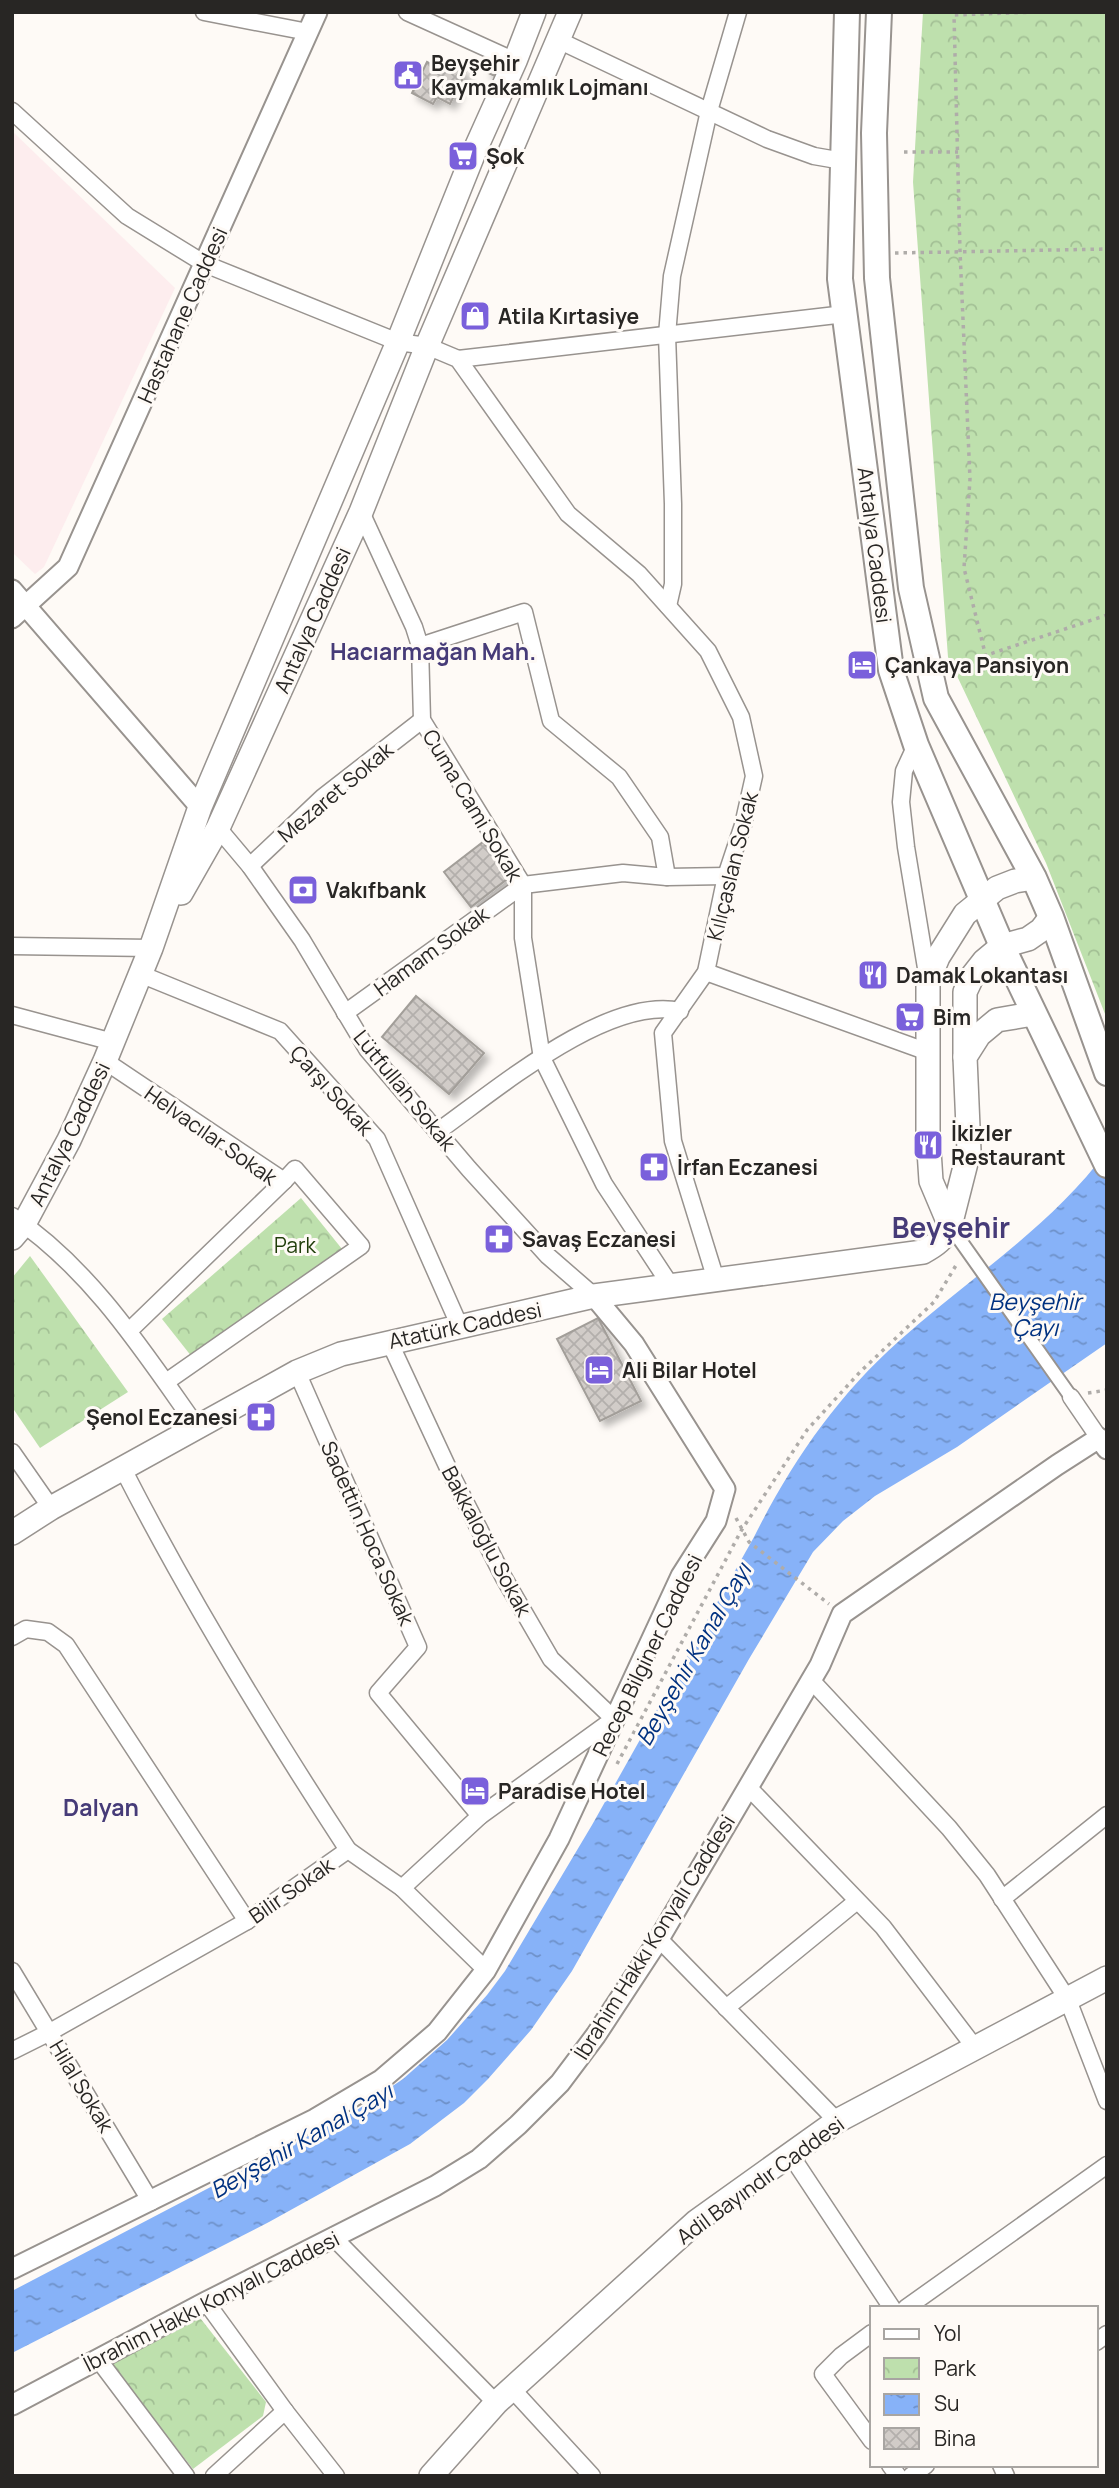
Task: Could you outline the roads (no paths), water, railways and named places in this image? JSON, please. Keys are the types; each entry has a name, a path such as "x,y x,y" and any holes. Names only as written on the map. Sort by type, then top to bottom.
{"main road":[{"name":"Antalya Caddesi","path":"16,1226 69,1140 109,1051 151,948 200,807 398,342 534,12"},
{"name":"Antalya Caddesi","path":"151,948 218,828 361,512 427,346 570,12"},
{"name":"Antalya Caddesi","path":"846,12 840,279 891,670 916,746 981,899 1066,1085 1107,1166"},
{"name":"Antalya Caddesi","path":"879,12 874,134 877,278 911,588 936,698 1034,878 1051,917 1105,1070"},
{"path":"200,807 218,828"},
{"path":"950,1226 931,1181 928,1135 928,981 952,933 965,914 981,899 1006,884 1034,878"},
{"path":"950,1226 970,1151 965,992 972,975 984,961 1002,946 1028,939 1041,930 1051,917"},
{"path":"965,1057 978,1035 998,1020 1033,1014"},
{"name":"Atatürk Caddesi","path":"12,1533 51,1508 297,1372 341,1354 594,1296 923,1252 945,1237 950,1226"},
{"name":"Adil Bayındır Caddesi","path":"431,2476 504,2396 696,2221 837,2121 1107,1978"}],"street":[{"path":"204,12 308,32"},
{"name":"Hastahane Caddesi","path":"19,611 68,567 317,12"},
{"path":"407,12 516,61"},
{"path":"668,606 673,584 673,504 667,335 673,276 709,111 737,12"},
{"path":"558,40 791,148 814,156 843,161"},
{"path":"12,111 127,216 205,264 398,342 427,346 457,359 845,314"},
{"name":"Kılıçaslan Sokak","path":"457,359 568,514 639,574 708,651 741,717 754,776 743,825 726,876 706,972 663,1032 673,1141 716,1280"},
{"name":"Cuma Cami Sokak","path":"361,512 414,627 420,646 422,720 523,885 523,938 542,1058 604,1184 671,1286"},
{"path":"12,590 19,611 200,807"},
{"path":"420,646 524,612 551,721 619,777 660,837 667,877"},
{"name":"Mezaret Sokak","path":"250,866 323,797 422,720"},
{"path":"916,746 904,771 901,802 928,981"},
{"name":"Lütfullah Sokak","path":"218,828 250,866 302,940 368,1049 437,1132 548,1256 594,1296"},
{"name":"Hamam Sokak","path":"345,1013 523,885 623,873 667,877 726,876"},
{"path":"12,946 151,948"},
{"path":"706,972 928,1052"},
{"name":"Çarşı Sokak","path":"140,974 280,1031 377,1139 460,1327"},
{"path":"437,1132 542,1058 590,1029 624,1015 656,1008 680,1011"},
{"name":"Helvacılar Sokak","path":"12,1015 109,1051 284,1181 129,1331"},
{"path":"166,1382 361,1246 295,1169 284,1181"},
{"path":"16,1226 75,1270 129,1331 197,1427"},
{"path":"950,1226 1103,1444"},
{"name":"Recep Bilginer Caddesi","path":"12,2269 315,2119 381,2080 437,2032 486,1970 559,1839 681,1576 716,1521 725,1489 634,1344 594,1296"},
{"name":"Bakkaloğlu Sokak","path":"390,1341 448,1468 504,1578 551,1658 614,1719"},
{"name":"Sadettin Hoca Sokak","path":"297,1372 418,1647 378,1693 480,1816"},
{"name":"İbrahim Hakkı Konyalı Caddesi","path":"12,2405 457,2172 479,2159 518,2125 560,2083 596,2035 659,1939 811,1681 842,1614 1057,1465 1103,1444"},
{"path":"12,1452 51,1508"},
{"path":"123,1469 159,1539 250,1698 348,1850"},
{"path":"12,1637 26,1629 48,1632 66,1645 247,1921"},
{"path":"811,1681 949,1828 1002,1899 1068,2000 1107,2101"},
{"path":"402,1888 480,1816 614,1719"},
{"path":"748,1787 883,1927 976,2049"},
{"path":"1002,1899 1107,1815"},
{"name":"Bilir Sokak","path":"12,2051 247,1921 348,1850 402,1888 486,1970"},
{"path":"726,2008 857,1901"},
{"path":"659,1939 837,2121"},
{"name":"Hilal Sokak","path":"12,1971 151,2202"},
{"path":"790,2154 891,2306"},
{"path":"909,2306 1107,2165"},
{"path":"334,2238 592,2476"},
{"path":"206,2302 336,2476"},
{"path":"870,2334 841,2356 823,2374 870,2438"},
{"path":"98,2359 186,2476"},
{"path":"214,2476 285,2411"}],"water":[{"name":"Beyşehir Çayı","path":"1107,1151 1107,1343 957,1447 875,1496 843,1521 813,1552 749,1659 572,1971 531,2030 488,2079 464,2103 410,2144 269,2222 12,2353 12,2291 354,2112 403,2079 447,2040 505,1971 592,1825 768,1510 817,1432 876,1362 1035,1228 1085,1179"}],"place":[{"name":"Beyşehir Kaymakamlık Lojmanı","path":"408,75"},
{"name":"Şok","path":"463,156"},
{"name":"Atila Kırtasiye","path":"475,316"},
{"name":"Çankaya Pansiyon","path":"862,665"},
{"name":"Vakıfbank","path":"303,890"},
{"name":"Damak Lokantası","path":"873,975"},
{"name":"Bim","path":"910,1017"},
{"name":"İkizler Restaurant","path":"928,1145"},
{"name":"İrfan Eczanesi","path":"654,1167"},
{"name":"Savaş Eczanesi","path":"499,1239"},
{"name":"Ali Bilar Hotel","path":"599,1370"},
{"name":"Şenol Eczanesi","path":"261,1417"},
{"name":"Paradise Hotel","path":"475,1791"}],"district":[{"name":"Hacıarmağan Mah.","path":"433,651"},
{"name":"Beyşehir","path":"951,1227"},
{"name":"Dalyan","path":"101,1807"}],"park label":[{"name":"Park","path":"295,1245"}],"water label":[{"name":"Beyşehir Kanal Çayı","path":"693,1654"},
{"name":"Beyşehir Kanal Çayı","path":"301,2140"}]}
